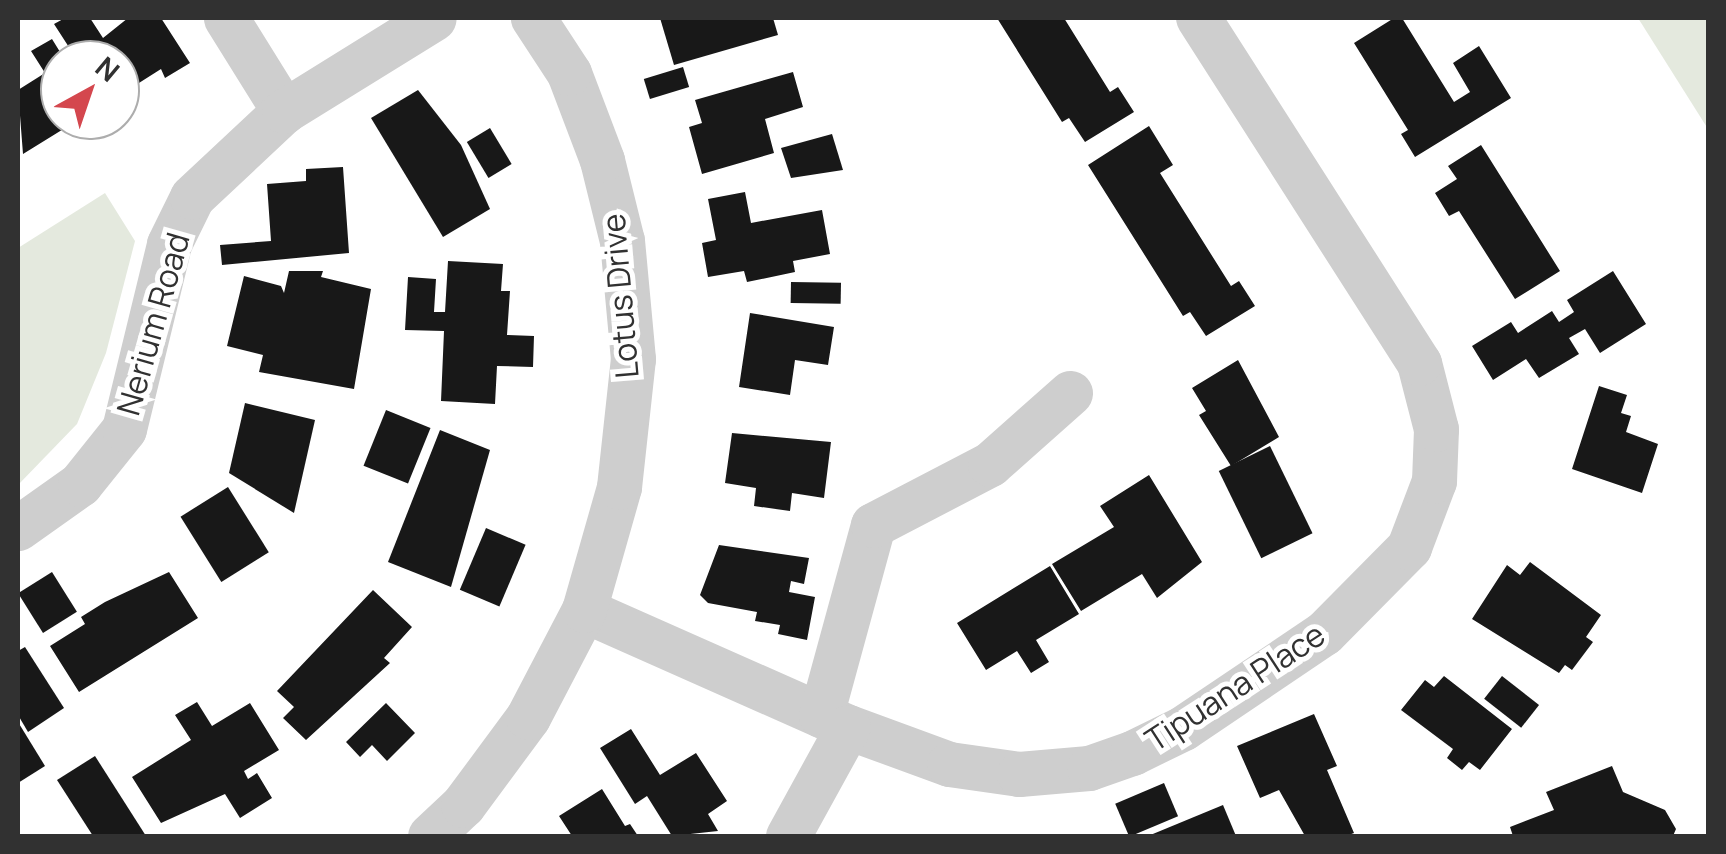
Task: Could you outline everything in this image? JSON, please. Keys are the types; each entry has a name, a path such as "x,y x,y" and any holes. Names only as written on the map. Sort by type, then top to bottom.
{"street":[{"path":"226,18 284,111"},
{"name":"Nerium Road","path":"18,528 107,456 124,429 170,244 192,197 284,111 434,18"},
{"name":"Lotus Drive","path":"430,836 463,805 528,717 584,610 619,487 632,358 622,241 602,160 568,73 533,18"},
{"name":"Tipuana Place","path":"584,610 835,721 949,764 1019,774 1089,768 1183,728 1324,632 1409,547 1434,482 1436,429 1419,364 1198,18"},
{"path":"788,836 835,721 873,525 990,464 1070,393"}],"shaded area":[{"path":"1638,18 1708,18 1708,129"},
{"path":"105,193 135,241 106,353 77,424 18,485 18,248"}],"building":[{"path":"65,18 90,18 103,38 128,18 161,18 190,63 165,78 161,69 140,82 140,40 64,40 54,24"},
{"path":"660,18 773,18 778,35 674,65"},
{"path":"997,18 1064,18 1110,92 1118,87 1134,112 1085,142 1069,118 1062,122"},
{"path":"1394,18 1402,18 1454,102 1470,92 1453,63 1479,46 1511,98 1415,157 1401,134 1408,130 1354,43"},
{"path":"40,46 40,65 31,51"},
{"path":"683,67 689,87 650,99 644,79"},
{"path":"793,72 803,107 765,119 774,153 702,174 689,127 702,123 695,100"},
{"path":"40,76 40,140 46,140 23,154 18,90"},
{"path":"418,90 461,145 490,209 443,237 371,118"},
{"path":"1149,126 1173,165 1160,173 1231,286 1239,281 1255,306 1206,336 1190,312 1183,316 1088,165"},
{"path":"490,128 512,164 488,178 467,142"},
{"path":"832,134 843,170 791,178 781,148"},
{"path":"1481,145 1560,271 1515,299 1459,211 1449,216 1435,193 1457,179 1448,166"},
{"path":"343,167 349,253 222,265 220,245 271,241 267,184 306,181 306,169"},
{"path":"745,192 751,223 822,210 830,254 793,261 795,272 747,282 744,271 708,277 702,243 716,240 708,199"},
{"path":"448,261 503,264 501,291 510,291 507,335 534,336 533,367 497,366 495,404 441,401 444,331 405,330 408,277 436,279 434,312 445,312"},
{"path":"289,271 323,271 321,277 371,289 354,389 259,372 263,355 227,346 244,276 281,286 284,293"},
{"path":"1613,271 1646,324 1600,353 1585,329 1569,338 1579,354 1539,378 1526,359 1493,380 1472,346 1511,322 1518,333 1552,311 1559,322 1574,312 1567,300"},
{"path":"791,282 841,283 841,304 791,303"},
{"path":"750,313 834,327 828,365 795,360 790,395 739,387"},
{"path":"1238,360 1279,437 1231,466 1199,415 1206,411 1192,388"},
{"path":"1599,386 1627,395 1621,413 1631,416 1626,432 1658,444 1642,493 1572,469"},
{"path":"245,403 315,420 294,513 229,473"},
{"path":"386,410 431,428 408,484 364,466"},
{"path":"440,430 490,450 451,587 388,562"},
{"path":"732,433 831,442 824,498 792,493 790,511 754,506 756,488 725,483"},
{"path":"1270,446 1313,533 1261,558 1219,471"},
{"path":"1149,475 1202,562 1157,598 1142,574 1081,611 1052,564 1114,527 1100,506"},
{"path":"228,487 269,552 221,582 181,517"},
{"path":"486,528 526,545 499,606 460,590"},
{"path":"719,545 809,558 804,584 791,581 789,592 815,597 807,640 778,634 780,625 755,621 757,612 708,603 700,595"},
{"path":"1530,562 1601,615 1586,637 1593,642 1572,670 1565,665 1559,673 1472,619 1507,565 1520,575"},
{"path":"1050,566 1079,614 1036,640 1049,662 1031,673 1017,651 986,670 957,623"},
{"path":"52,572 77,612 43,633 18,593"},
{"path":"169,572 198,618 79,692 50,646 85,624 81,617 105,602"},
{"path":"373,590 412,627 384,658 390,663 306,740 283,718 294,707 277,691"},
{"path":"25,647 64,708 28,732 18,715 18,651"},
{"path":"1444,676 1512,729 1480,770 1469,762 1462,770 1447,758 1453,749 1401,710 1425,680 1434,687"},
{"path":"1502,676 1539,705 1521,728 1484,699"},
{"path":"197,702 212,726 250,703 279,750 244,771 248,779 257,773 272,798 240,818 225,794 161,823 132,777 191,740 175,715"},
{"path":"386,703 415,733 387,761 372,745 360,757 346,742"},
{"path":"1314,714 1337,766 1327,770 1354,833 1346,836 1305,836 1279,790 1260,798 1237,746"},
{"path":"18,722 45,766 18,783"},
{"path":"631,729 660,775 696,753 727,801 708,814 718,831 672,836 647,796 635,804 600,748"},
{"path":"95,756 146,836 93,836 57,780"},
{"path":"1612,766 1623,792 1665,810 1676,829 1673,836 1513,836 1510,827 1554,810 1546,792"},
{"path":"1164,783 1178,816 1129,836 1115,804"},
{"path":"602,789 625,826 630,824 638,836 572,836 559,816"},
{"path":"1223,805 1236,836 1148,836"}]}
